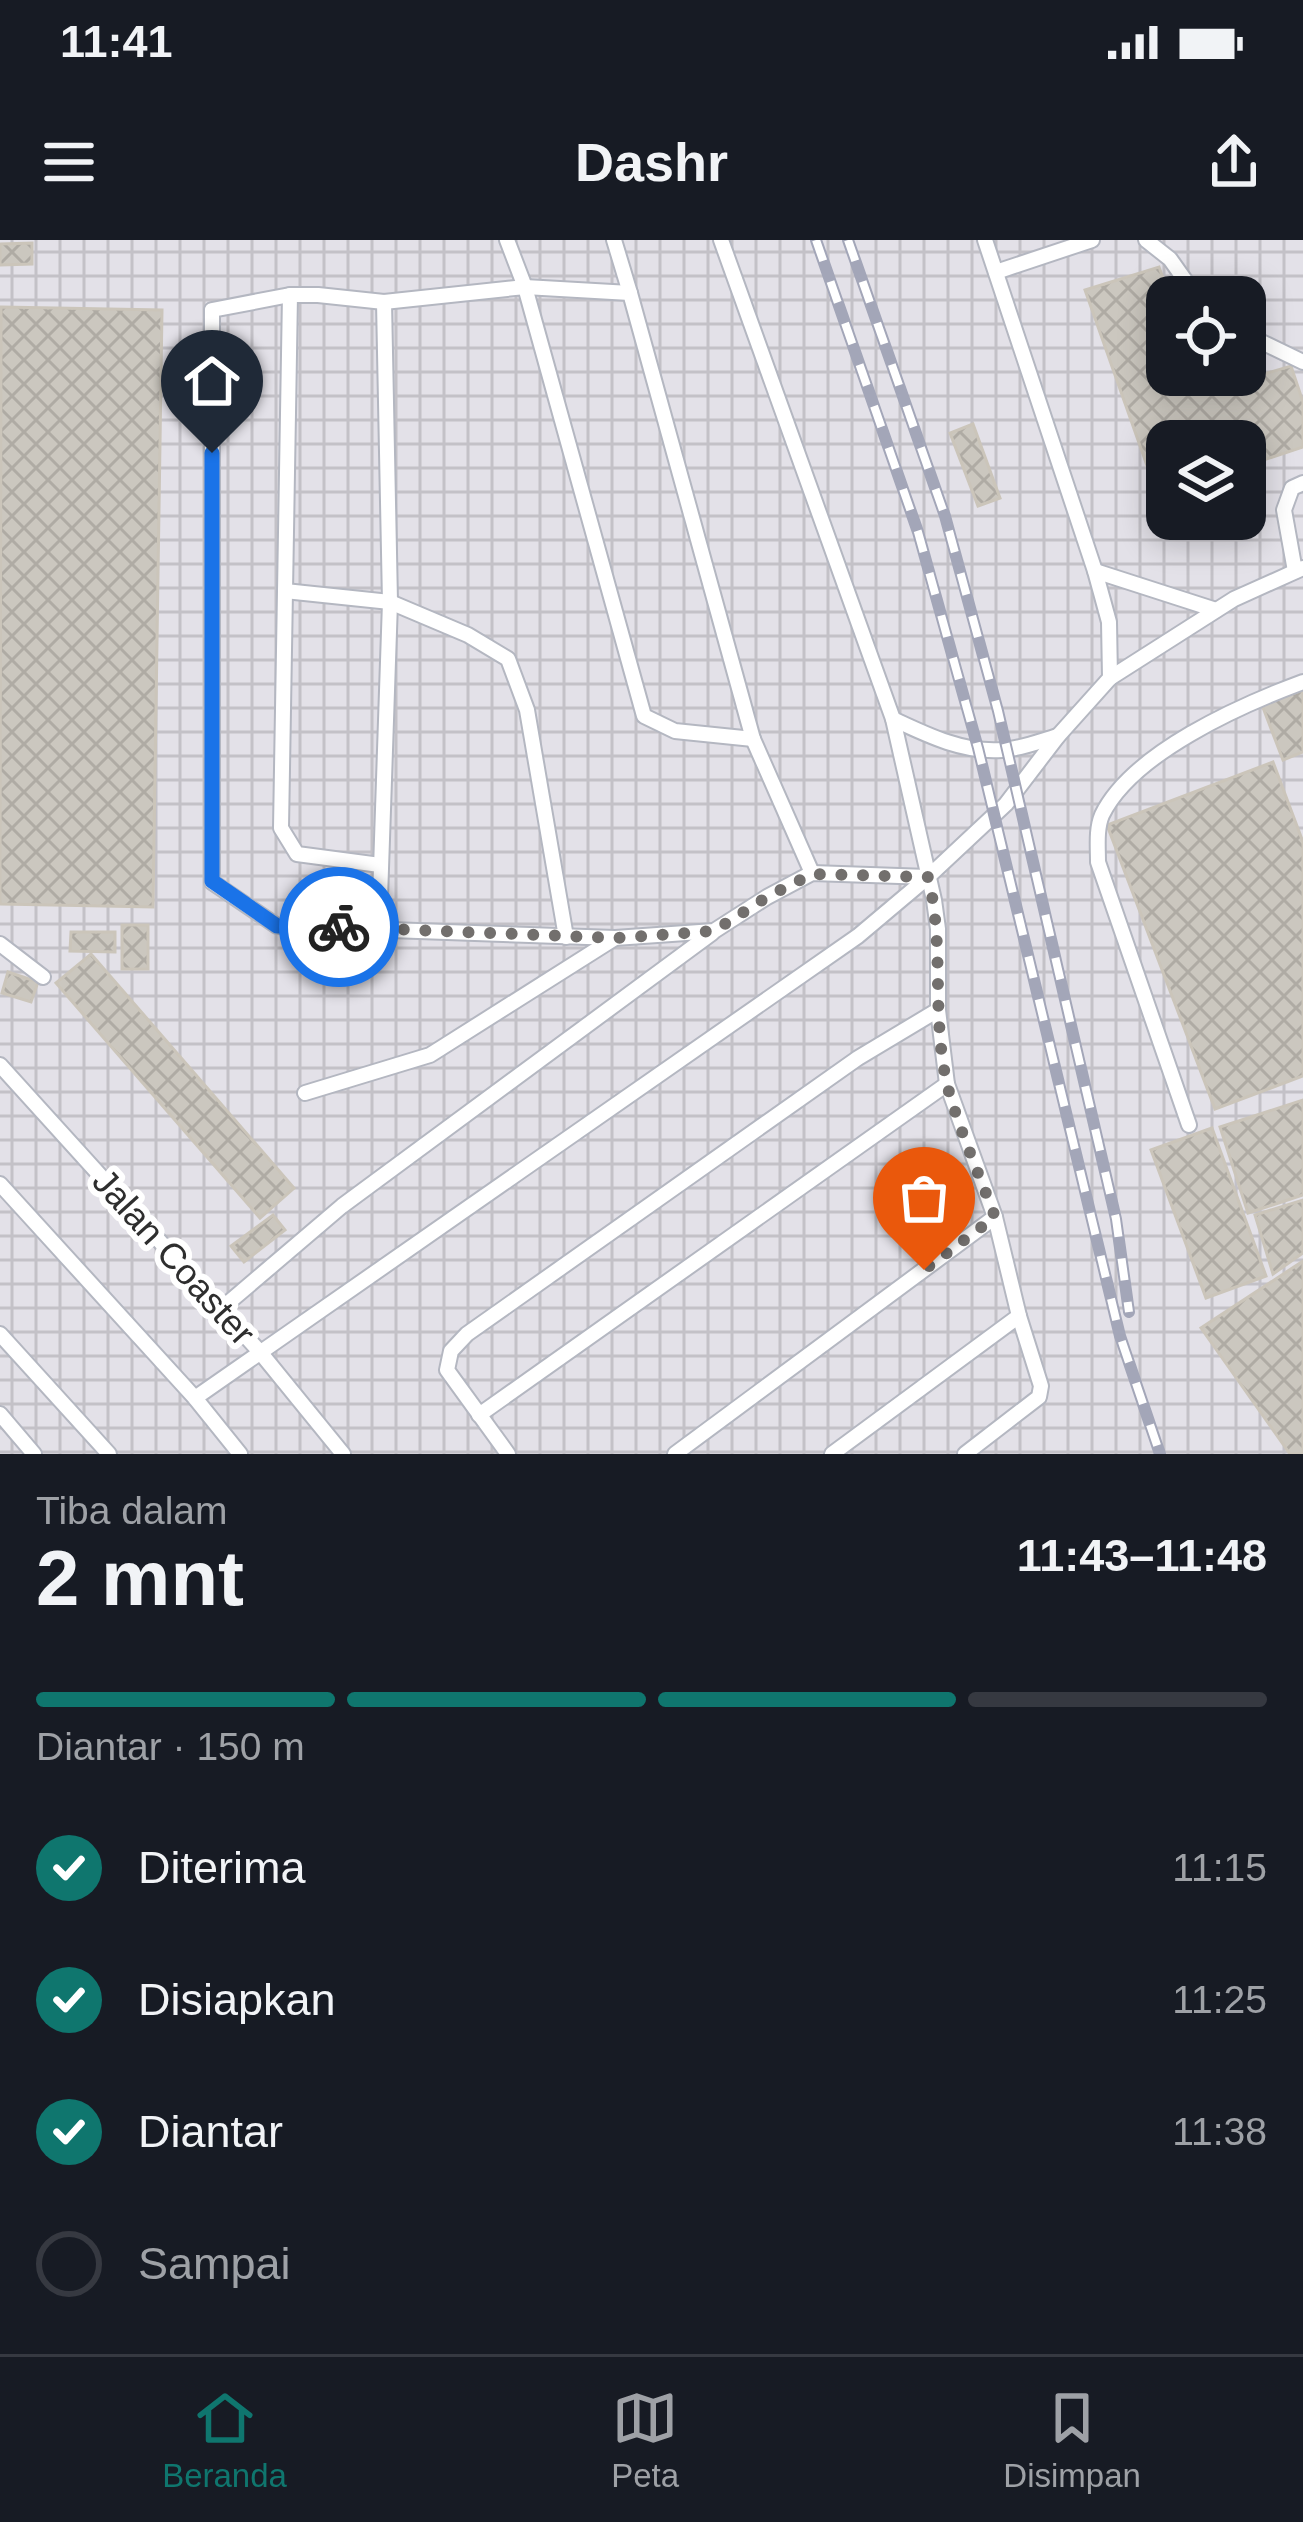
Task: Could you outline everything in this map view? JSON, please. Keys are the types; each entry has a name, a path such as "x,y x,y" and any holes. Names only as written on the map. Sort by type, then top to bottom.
{"lane":[{"path":"507,240 525,287 644,716 675,731 753,739"},
{"path":"614,240 753,739 812,874"},
{"path":"721,240 893,719 938,929 938,1010 947,1084 995,1217 1041,1386 1039,1396 965,1454"},
{"path":"985,240 1095,572 1109,622 1110,678"},
{"path":"996,272 1092,240"},
{"path":"1146,240 1182,276"},
{"path":"630,293 525,287 384,302 290,295 212,310 212,881 277,926 616,938 714,931"},
{"path":"290,295 280,829 298,854 380,865"},
{"path":"379,928 390,602 384,302"},
{"path":"1266,344 1303,362"},
{"path":"195,1398 858,936 1006,804 1110,678 1234,598 1299,570 1284,510 1292,488 1303,483"},
{"path":"1095,572 1216,610"},
{"path":"285,591 390,602 468,634 508,659 527,710 566,937"},
{"path":"1189,1125 1097,862 1102,816 1127,782 1159,754 1241,706 1303,682"},
{"path":"893,719 936,740 992,750 1058,736"},
{"path":"221,1309 342,1206 714,931 767,897 812,874 928,877"},
{"path":"305,1093 430,1054 616,938"},
{"path":"0,944 43,977"},
{"path":"508,1454 447,1370 451,1351 467,1334 858,1058 938,1010"},
{"name":"Jalan Coaster","path":"0,1065 260,1352 343,1454"},
{"path":"479,1415 947,1084"},
{"path":"0,1184 240,1454"},
{"path":"675,1454 995,1217"},
{"path":"832,1454 1019,1316"},
{"path":"0,1334 110,1454"},
{"path":"0,1414 34,1454"}],"shaded area":[{"path":"0,240 1303,240 1303,1454 0,1454"}],"building":[{"path":"32,243 32,264 0,265 0,244"},
{"path":"1159,267 1162,276 1146,276 1146,396 1266,396 1266,373 1291,366 1303,402 1303,447 1266,459 1266,420 1146,420 1146,463 1085,290"},
{"path":"1,307 162,310 153,907 0,904"},
{"path":"973,424 1000,498 978,506 950,433"},
{"path":"1303,690 1303,752 1283,760 1262,705"},
{"path":"1273,762 1303,842 1303,1076 1215,1109 1107,825"},
{"path":"122,925 148,925 148,969 122,969"},
{"path":"71,932 115,932 115,952 70,951"},
{"path":"91,954 294,1188 260,1218 56,983"},
{"path":"8,972 38,982 31,1002 2,993"},
{"path":"1303,1100 1303,1195 1248,1213 1220,1127"},
{"path":"1212,1128 1266,1276 1206,1298 1151,1150"},
{"path":"1303,1200 1303,1253 1273,1274 1255,1215"},
{"path":"273,1215 285,1230 244,1262 231,1246"},
{"path":"1303,1261 1303,1454 1290,1454 1201,1328"}],"railway":[{"path":"816,240 918,532 978,748 1120,1336 1160,1454"},
{"path":"848,240 945,516 998,711 1116,1219 1129,1312"}],"way so far":[{"path":"339,927 616,938 714,931 812,874 928,877 938,929 938,1010 947,1084 995,1217 924,1270"}],"route":[{"path":"212,453 212,881 277,926 339,927"}]}
